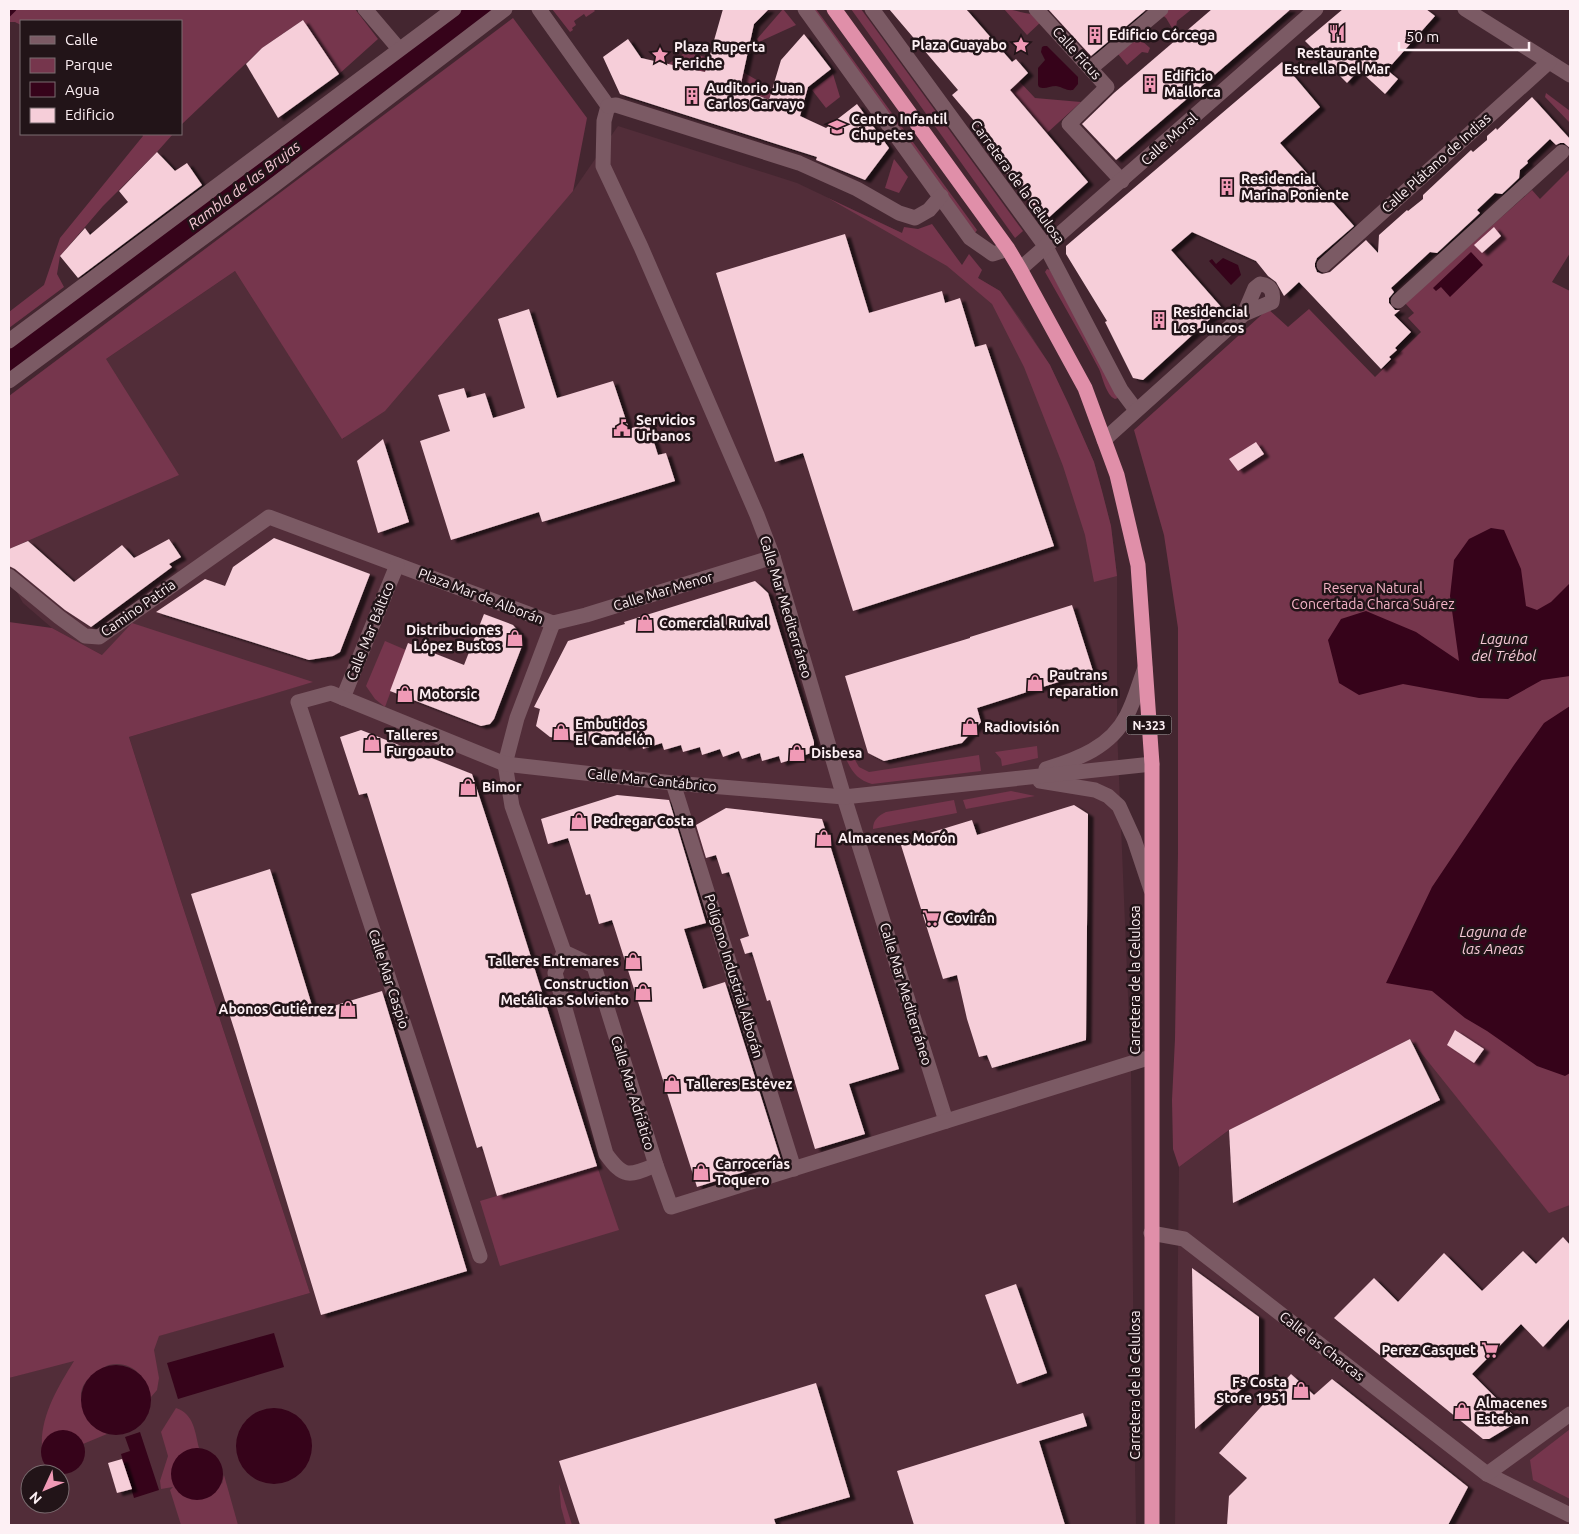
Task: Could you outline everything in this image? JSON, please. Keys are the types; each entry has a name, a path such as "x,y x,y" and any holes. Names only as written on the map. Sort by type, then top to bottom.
{"highway":[{"name":"Carretera de la Celulosa","path":"834,9 1008,249 1020,269 1085,388 1117,475 1138,565 1152,764 1152,1525"}],"street":[{"path":"365,9 399,49"},
{"path":"9,342 454,9"},
{"path":"9,381 269,189 505,9"},
{"path":"539,9 608,106 616,105 799,163 858,189 899,213 915,218 929,210 941,196"},
{"path":"805,9 970,238 993,254 1008,249"},
{"name":"Carretera de la Celulosa","path":"872,9 1046,246 1121,390 1136,410"},
{"name":"Calle Ficus","path":"1038,9 1107,87 1069,124 1122,181"},
{"path":"1091,68 1161,9"},
{"name":"Calle Moral","path":"1020,269 1316,9"},
{"path":"1465,9 1570,75"},
{"name":"Calle Plátano de Indias","path":"1324,265 1549,62"},
{"name":"Calle Mar Mediterráneo","path":"608,106 604,121 603,166 641,247 757,514 773,557 844,797 946,1121"},
{"path":"1398,301 1562,152"},
{"path":"1104,440 1244,314"},
{"name":"Plaza Mar de Alborán","path":"269,517 553,623 517,718 505,764"},
{"name":"Camino Patria","path":"9,576 85,636 98,637 269,517"},
{"name":"Calle Mar Menor","path":"553,623 586,615 773,557"},
{"name":"Calle Mar Báltico","path":"343,698 397,565"},
{"name":"Calle Mar Cantábrico","path":"1019,778 1084,755 1104,744 1127,716 1145,668"},
{"name":"Calle Mar Cantábrico","path":"298,702 332,693 505,764 673,783 844,797 1152,764"},
{"name":"Calle Mar Caspio","path":"298,702 480,1256"},
{"path":"505,764 512,806 564,952"},
{"name":"Calle Mar Cantábrico","path":"1019,778 1095,790 1108,796 1119,806 1134,839 1152,893"},
{"name":"Polígono Industrial Alborán","path":"673,783 794,1169"},
{"name":"Calle Mar Adriático","path":"564,952 594,966 656,1165 634,1173 628,1173 616,1168 606,1154 555,973 564,952"},
{"path":"656,1165 670,1208 1151,1057"},
{"name":"Calle las Charcas","path":"1151,1233 1184,1239 1487,1474 1570,1515"},
{"path":"1487,1474 1570,1414"}],"shaded area":[{"path":"618,126 797,183 902,233 1000,291 1022,321 1050,365 1094,462 1111,526 1117,576 1117,729 1131,1069 1136,1525 9,1525 9,1378 310,1293 129,737 312,682 102,655 52,628 23,603 9,578 9,549 28,541 106,359 235,271 343,439 573,191"},
{"path":"1410,1039 1549,1212 1570,1205 1570,1429 1530,1461 1570,1499 1570,1525 1175,1525 1179,1167 1229,1130"}],"green space":[{"path":"9,9 355,9 378,39 339,74 303,20 262,48 182,124 182,20 20,20 20,24 9,22"},
{"path":"552,9 593,9 595,11 586,17 584,14 574,21 576,25 570,32"},
{"path":"783,9 796,25 759,42 757,39"},
{"path":"811,9 816,9 977,230 975,233"},
{"path":"851,9 861,9 1023,231 1015,238"},
{"path":"1004,9 1035,14 1042,21 1027,35"},
{"path":"1170,9 1192,9 1177,21 1176,27 1172,28 1161,14"},
{"path":"513,18 587,118 573,191 385,411 342,439 235,271 106,359 179,475 9,549 9,396"},
{"path":"1138,34 1142,41 1150,48 1148,53 1142,52 1127,65 1118,54"},
{"path":"686,52 709,58 705,72 668,64"},
{"path":"743,72 772,89 769,100 740,88"},
{"path":"833,74 840,97 826,108 812,90"},
{"path":"998,76 1019,81 1035,98 1081,102 1047,133"},
{"path":"1546,93 1570,111 1570,123 1545,97"},
{"path":"172,135 103,206 60,256 57,274 64,287 9,328 9,312 44,285 60,238 143,136"},
{"path":"894,159 908,177 899,193 885,188"},
{"name":"Reserva Natural Concertada Charca Suárez","path":"1570,169 1570,253 1552,282 1570,291 1570,1205 1549,1213 1410,1039 1229,1130 1179,1167 1173,1149 1172,1100 1175,1039 1178,853 1178,628 1164,535 1134,430 1268,309 1288,327 1309,309 1375,377 1421,332 1408,318 1414,313 1405,303 1532,190 1540,199"},
{"path":"828,198 902,233 904,227 918,229 932,224 962,265 969,254 982,270 978,278 1000,291 1050,365 1094,462 1111,526 1117,576 1094,582 1085,535 1063,466 1024,367 992,304 947,266"},
{"path":"1047,269 1050,270 1118,398 1112,397 1107,390 1093,357 1045,272"},
{"path":"9,622 52,628 102,655 132,623 313,682 129,737 310,1293 159,1336 154,1350 159,1378 157,1390 151,1397 142,1377 131,1368 117,1364 104,1367 87,1380 82,1390 81,1398 94,1425 107,1434 83,1444 81,1439 44,1441 42,1448 44,1425 51,1402 74,1361 9,1378"},
{"path":"385,641 406,650 385,707 375,699 366,686"},
{"path":"1037,746 1038,758 1002,766 1001,759 995,752"},
{"path":"979,755 981,771 872,784 863,781 857,776 847,761 855,760 859,767 869,772"},
{"path":"1011,791 1035,796 966,809 963,800"},
{"path":"954,800 957,813 873,829 876,819 886,812"},
{"path":"597,1166 619,1230 500,1266 480,1201"},
{"path":"176,1408 190,1419 195,1430 199,1448 195,1448 222,1484 224,1475 238,1525 181,1525 170,1490 173,1487 161,1489 160,1481 168,1456 161,1432"},
{"path":"1570,1429 1570,1499 1533,1480 1530,1460"},
{"path":"559,1484 572,1525 566,1525 561,1507"}],"water":[{"name":"Rambla de las Brujas","path":"462,9 495,9 9,376 9,349"},
{"path":"1044,46 1047,46 1078,77 1078,84 1073,90 1056,86 1039,87 1038,68 1045,60 1041,52"},
{"path":"1471,252 1483,265 1450,297 1441,287 1436,291 1433,288"},
{"path":"1223,258 1238,265 1241,275 1231,285 1209,261 1212,259 1216,264"},
{"name":"Laguna del Trébol","path":"1491,528 1504,530 1521,569 1526,606 1537,610 1551,602 1570,583 1570,676 1542,680 1508,699 1479,698 1403,684 1359,695 1339,683 1328,640 1341,619 1366,611 1416,632 1459,661 1450,596 1454,560 1469,539"},
{"name":"Laguna de las Aneas","path":"1570,706 1570,1073 1565,1076 1537,1066 1465,1018 1432,991 1386,983 1432,887 1544,723"},
{"path":"274,1333 284,1367 178,1399 167,1363"},
{"path":"116,1365 129,1368 141,1375 148,1387 151,1400 148,1413 141,1425 129,1432 116,1435 103,1432 91,1425 84,1413 81,1400 84,1387 91,1375 103,1368"},
{"path":"274,1408 289,1411 301,1419 309,1431 312,1446 309,1461 301,1473 289,1481 274,1484 259,1481 247,1473 239,1461 236,1446 239,1431 247,1419 259,1411"},
{"path":"63,1430 75,1434 81,1440 85,1452 81,1464 70,1472 70,1464 45,1464 41,1452 45,1440 51,1434"},
{"path":"140,1432 159,1490 134,1498 121,1454 130,1451 125,1437"},
{"path":"192,1448 202,1448 212,1452 219,1459 223,1474 219,1489 212,1496 202,1500 192,1500 182,1496 175,1489 171,1479 171,1469 175,1459 182,1452"}],"building":[{"name":"Auditorio Juan Carlos Garvayo","path":"723,9 769,9 754,24 740,88 769,100 781,60 804,34 831,69 808,87 800,116 826,128 857,104 889,148 865,180 816,160 817,157 620,94 603,57 628,39 641,58 705,72"},
{"path":"889,9 966,9 1012,62 1016,59 1028,73 1010,90 1088,182 1045,221 992,155 999,150 952,95 958,90"},
{"name":"Edificio Córcega","path":"1048,9 1147,9 1091,56"},
{"name":"Edificio Mallorca","path":"1212,9 1291,9 1116,160 1082,124 1114,93"},
{"path":"1343,9 1426,9 1435,16 1387,70 1398,79 1385,94 1359,70 1347,83 1305,41"},
{"path":"303,20 339,74 278,118 246,64 262,48"},
{"path":"1282,62 1320,107 1280,143 1354,226 1317,258 1315,267 1317,272 1322,274 1330,272 1366,240 1378,253 1379,235 1407,210 1423,199 1423,195 1471,150 1473,152 1487,140 1487,136 1496,128 1497,130 1532,97 1570,139 1570,148 1564,143 1556,145 1550,139 1527,161 1528,163 1520,170 1519,178 1502,194 1495,193 1477,210 1480,213 1437,253 1430,252 1391,288 1394,292 1389,298 1389,303 1395,310 1400,310 1394,315 1411,332 1395,348 1397,350 1389,357 1391,359 1381,369 1299,282 1284,296 1276,282 1268,276 1256,261 1192,232 1171,250 1222,308 1143,380 1133,378 1105,322 1107,321 1066,254 1066,246"},
{"path":"157,152 175,171 187,163 202,185 78,278 60,256 85,228 90,235 128,202 119,191"},
{"path":"1494,227 1501,236 1482,253 1474,245"},
{"path":"845,234 869,313 942,291 945,303 960,298 975,347 986,344 1054,546 853,611 803,453 775,462 716,273"},
{"path":"529,309 557,398 613,381 629,429 648,423 658,455 666,453 675,481 542,522 539,512 451,540 420,441 450,431 438,395 464,388 467,398 485,393 493,418 525,408 498,319"},
{"path":"383,439 409,522 378,533 357,461"},
{"path":"1256,442 1264,454 1238,471 1229,459"},
{"path":"274,538 370,574 340,652 333,656 309,660 156,612 205,579 225,586 233,567"},
{"path":"169,539 181,557 169,564 172,567 91,627 65,610 9,566 9,549 28,541 74,582 122,545 134,558"},
{"path":"755,581 768,593 814,742 814,752 781,763 779,756 762,761 760,753 742,759 739,751 723,757 720,749 702,755 700,747 683,752 681,745 664,750 662,743 643,749 641,741 624,747 621,739 604,745 602,737 585,742 550,737 536,726 540,709 534,707 568,641"},
{"path":"1072,605 1093,671 977,708 981,722 962,743 884,761 868,753 845,676"},
{"path":"484,614 513,625 522,636 522,646 494,719 490,724 481,726 390,691 408,643 464,665"},
{"path":"361,730 472,774 597,1166 497,1196 482,1146 477,1148 367,793 359,795 340,737"},
{"path":"617,795 669,800 706,923 684,929 703,989 725,982 781,1160 697,1187 612,920 599,924 590,894 586,895 568,838 548,844 541,819"},
{"path":"1074,805 1088,814 1086,1040 992,1068 987,1055 979,1057 967,1019 957,975 943,979 900,842 972,820 977,835"},
{"path":"726,808 822,819 899,1069 849,1084 865,1134 815,1149 770,1000 767,1001 752,952 745,954 740,939 749,936 729,872 722,874 716,855 706,858 696,825"},
{"path":"270,869 314,1012 382,991 467,1271 321,1315 191,894"},
{"path":"1455,1030 1484,1049 1474,1063 1447,1045"},
{"path":"1410,1039 1440,1100 1233,1203 1229,1130"},
{"path":"1563,1237 1570,1245 1570,1318 1543,1347 1521,1324 1472,1374 1519,1421 1489,1439 1483,1439 1334,1318 1374,1278 1398,1302 1444,1253 1482,1291 1523,1251 1536,1264"},
{"path":"1192,1268 1259,1317 1259,1374 1195,1429"},
{"path":"1016,1284 1047,1373 1017,1384 985,1295"},
{"path":"1291,1374 1314,1395 1332,1379 1468,1487 1448,1525 1227,1525 1229,1496 1247,1478 1219,1453"},
{"path":"816,1383 850,1497 774,1519 776,1525 580,1525 559,1461"},
{"path":"1083,1413 1087,1426 1039,1441 1065,1525 914,1525 897,1471"},
{"path":"122,1459 132,1489 117,1493 108,1463"}],"waterway":[{"path":"9,14 14,9"}],"place":[{"name":"Restaurante Estrella Del Mar","path":"1337,33"},
{"name":"Edificio Córcega","path":"1095,35"},
{"name":"Plaza Guayabo","path":"1021,45"},
{"name":"Plaza Ruperta Feriche","path":"660,55"},
{"name":"Edificio Mallorca","path":"1150,84"},
{"name":"Auditorio Juan Carlos Garvayo","path":"692,96"},
{"name":"Centro Infantil Chupetes","path":"837,127"},
{"name":"Residencial Marina Poniente","path":"1227,187"},
{"name":"Residencial Los Juncos","path":"1159,320"},
{"name":"Servicios Urbanos","path":"622,428"},
{"name":"Comercial Ruival","path":"645,623"},
{"name":"Distribuciones López Bustos","path":"515,638"},
{"name":"Pautrans reparation","path":"1035,683"},
{"name":"Motorsic","path":"405,694"},
{"name":"Radiovisión","path":"970,727"},
{"name":"Embutidos El Candelón","path":"561,732"},
{"name":"Talleres Furgoauto","path":"372,743"},
{"name":"Disbesa","path":"797,753"},
{"name":"Bimor","path":"468,787"},
{"name":"Pedregar Costa","path":"579,821"},
{"name":"Almacenes Morón","path":"824,838"},
{"name":"Covirán","path":"931,918"},
{"name":"Talleres Entremares","path":"633,961"},
{"name":"Construction Metálicas Solviento","path":"643,992"},
{"name":"Abonos Gutiérrez","path":"348,1009"},
{"name":"Talleres Estévez","path":"672,1084"},
{"name":"Carrocerías Toquero","path":"701,1172"},
{"name":"Perez Casquet","path":"1490,1350"},
{"name":"Fs Costa Store 1951","path":"1301,1390"},
{"name":"Almacenes Esteban","path":"1462,1411"}]}
